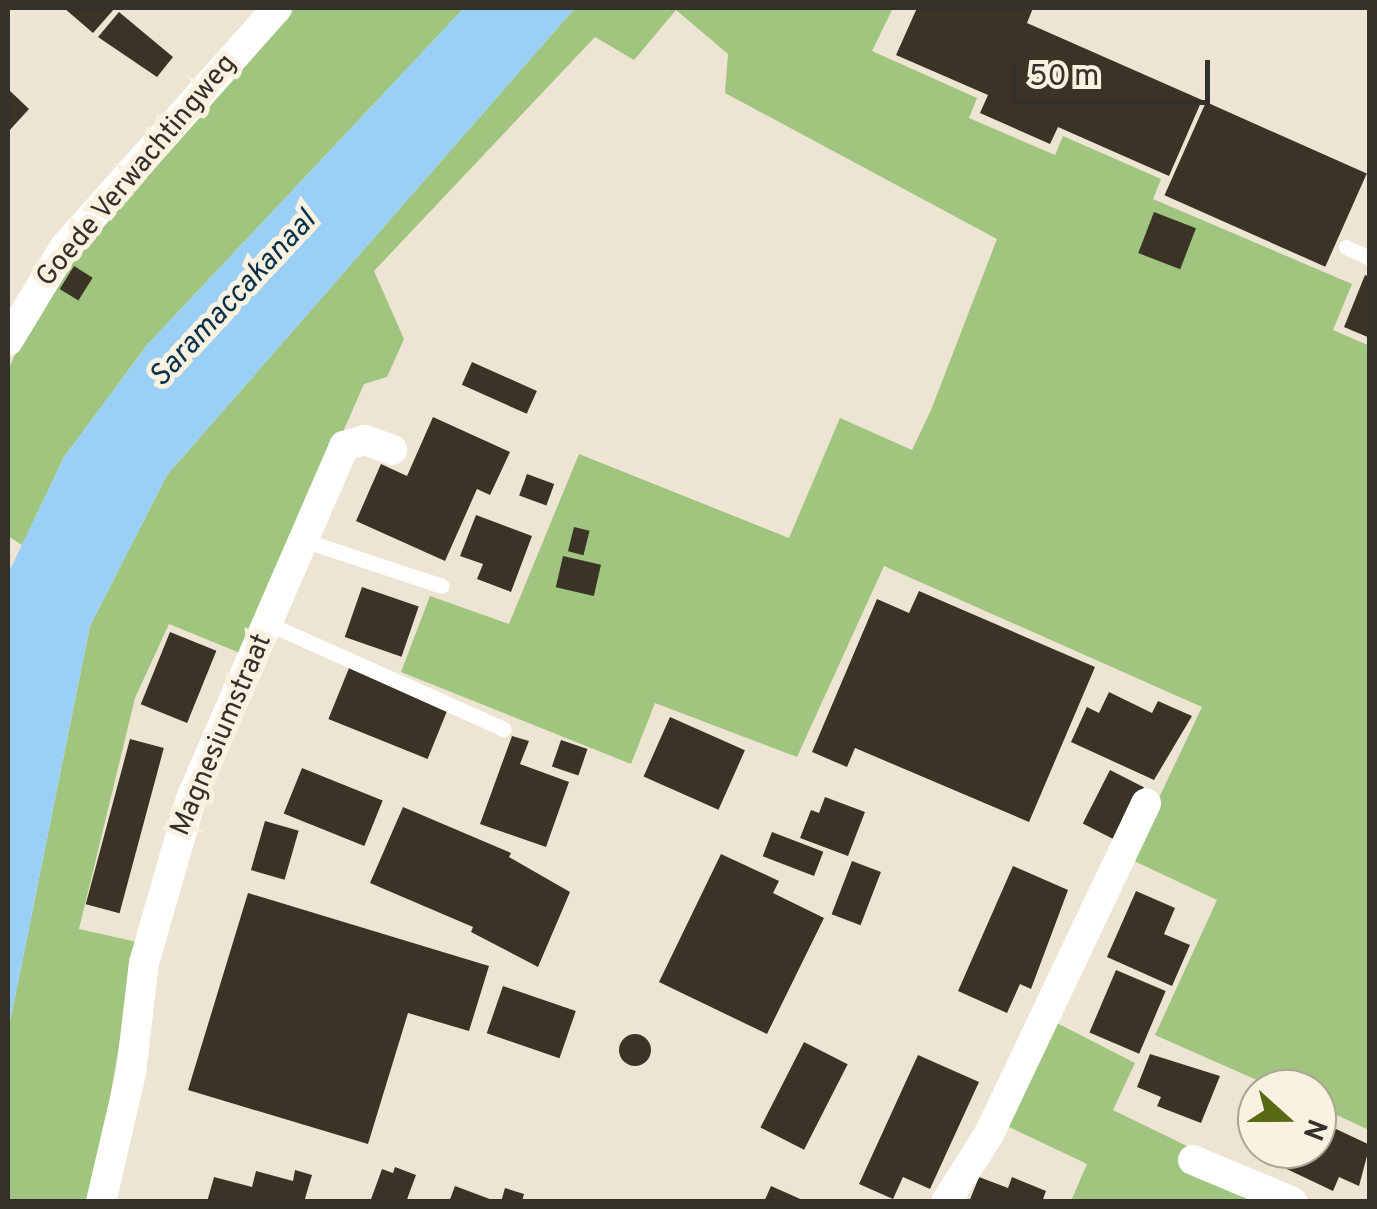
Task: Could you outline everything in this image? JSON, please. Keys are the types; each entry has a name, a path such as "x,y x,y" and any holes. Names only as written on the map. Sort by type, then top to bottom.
{"street":[{"name":"Goede Verwachtingweg","path":"8,340 64,248 277,8"},
{"name":"Magnesiumstraat","path":"101,1202 162,891 192,796 344,446 365,440 392,450"},
{"path":"946,1202 989,1134 1146,802"},
{"path":"1193,1160 1293,1202"}],"lane":[{"path":"1346,247 1370,258"},
{"path":"303,540 442,586"},
{"path":"269,624 504,729"}],"green space":[{"path":"291,8 464,8 147,345 64,457 22,545 8,536 8,371 27,325 56,283"},
{"path":"575,8 893,8 872,51 977,98 969,118 1055,155 1063,136 1161,179 1153,199 1352,284 1333,330 1370,346 1369,1130 1337,1115 1337,1069 1237,1071 1155,1035 1217,900 1130,859 1202,707 884,566 797,757 655,703 631,764 401,672 430,596 509,624 579,454 789,538 840,418 912,450 931,410 997,239 725,93 728,54 676,10 634,60 595,37 374,271 404,339 387,377 364,384 245,655 169,624 135,698 79,929 137,942 92,1201 8,1202 8,1032 90,626 167,475"},
{"path":"1057,1023 1135,1063 1113,1110 1187,1146 1180,1165 1267,1201 1071,1201 1087,1164 1007,1126"}],"water":[{"name":"Saramaccakanaal","path":"464,8 575,8 167,475 90,626 8,1032 8,574 64,457 147,345"}],"building":[{"path":"64,8 115,8 93,33"},
{"path":"917,8 1033,8 1027,23 1202,100 1169,176 1058,127 1050,144 980,113 988,95 896,55"},
{"path":"119,12 173,57 157,77 98,37"},
{"path":"8,89 29,109 8,132"},
{"path":"1206,102 1367,174 1325,267 1165,195"},
{"path":"1154,212 1196,228 1180,269 1138,253"},
{"path":"74,266 93,278 78,301 60,289"},
{"path":"1365,275 1370,277 1370,338 1344,327"},
{"path":"472,362 537,391 527,414 462,385"},
{"path":"433,417 510,452 490,495 477,489 445,561 356,521 381,464 407,476"},
{"path":"527,474 554,484 546,506 519,496"},
{"path":"476,515 532,536 511,592 477,579 483,564 460,556"},
{"path":"574,527 590,531 583,555 568,551"},
{"path":"563,556 601,565 594,596 556,587"},
{"path":"362,587 419,607 401,657 345,637"},
{"path":"919,591 1095,667 1029,822 855,748 847,767 812,752 877,599 909,613"},
{"path":"170,632 216,651 187,723 141,704"},
{"path":"349,668 448,708 428,759 328,719"},
{"path":"1109,692 1152,713 1158,701 1192,716 1154,780 1071,742 1087,707 1099,713"},
{"path":"670,717 745,750 718,810 644,776"},
{"path":"512,736 529,741 520,764 569,782 546,847 480,824"},
{"path":"130,739 164,748 120,913 86,904"},
{"path":"561,740 587,749 578,776 552,766"},
{"path":"302,768 383,801 364,846 284,813"},
{"path":"1110,770 1144,787 1117,841 1083,823"},
{"path":"825,797 865,812 848,856 800,838 811,810 819,813"},
{"path":"403,807 511,853 509,857 570,892 538,967 471,932 473,927 370,883"},
{"path":"265,821 299,831 285,880 251,870"},
{"path":"772,832 823,852 814,876 763,856"},
{"path":"721,854 779,881 773,893 824,918 767,1034 659,982"},
{"path":"852,861 881,872 861,925 832,914"},
{"path":"1013,866 1068,890 1031,989 1020,984 1007,1013 958,991"},
{"path":"1136,891 1175,908 1164,934 1190,945 1172,986 1107,957"},
{"path":"248,893 489,966 469,1031 408,1013 368,1144 188,1090"},
{"path":"1116,970 1166,991 1139,1054 1089,1033"},
{"path":"503,986 576,1011 560,1058 487,1033"},
{"path":"635,1034 647,1038 651,1050 647,1062 635,1066 623,1062 619,1050 623,1038"},
{"path":"804,1042 848,1064 804,1150 760,1128"},
{"path":"1150,1054 1220,1076 1201,1123 1157,1106 1161,1097 1137,1087"},
{"path":"918,1055 979,1082 930,1189 903,1177 893,1199 859,1184"},
{"path":"1337,1129 1370,1145 1359,1186 1339,1177 1333,1191 1287,1169 1337,1169"},
{"path":"395,1167 416,1175 406,1202 370,1202 382,1169 393,1173"},
{"path":"295,1170 312,1175 304,1202 207,1202 214,1177 252,1187 256,1171 293,1181"},
{"path":"979,1177 1008,1188 1012,1177 1046,1191 1042,1202 969,1202"},
{"path":"455,1186 495,1201 495,1202 449,1202"},
{"path":"771,1186 807,1202 764,1202"},
{"path":"505,1188 524,1194 522,1202 501,1202"}]}
